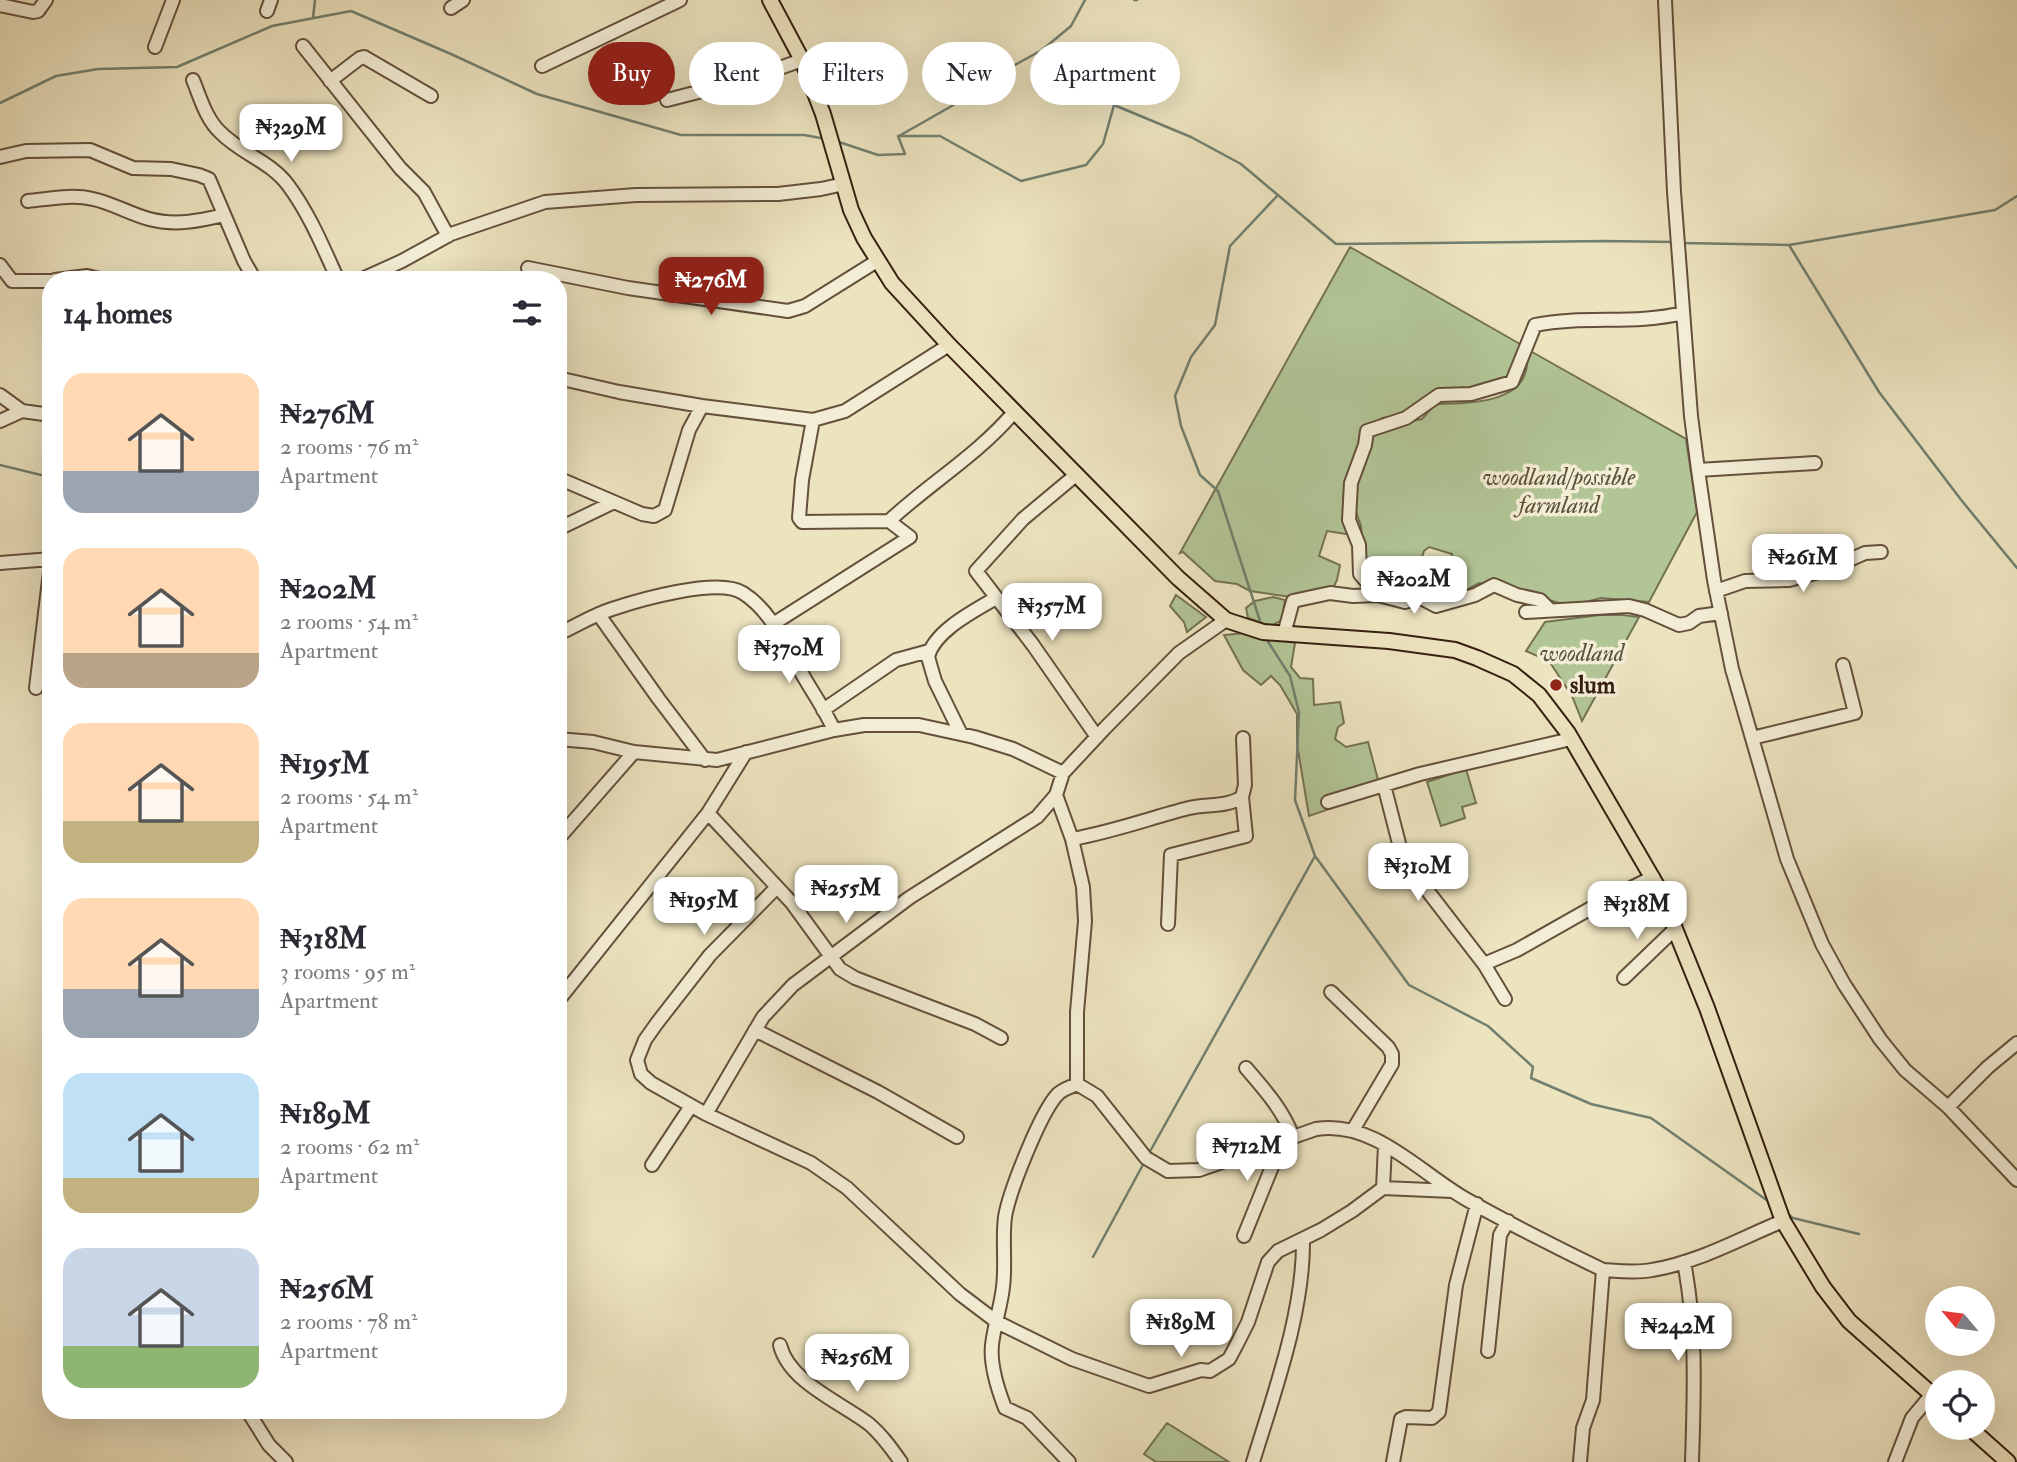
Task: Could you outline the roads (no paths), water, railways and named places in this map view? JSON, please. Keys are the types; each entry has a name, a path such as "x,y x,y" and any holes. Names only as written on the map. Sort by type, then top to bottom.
{"main road":[{"path":"770,0 798,52"},
{"path":"820,105 851,210 877,261 892,283 949,345 1178,578 1226,620 1263,632 1389,641 1455,650 1513,674 1539,695 1571,738 1667,903 1783,1221 1823,1287 1843,1314 1925,1389"},
{"path":"1983,1440 2008,1462"}],"street":[{"path":"0,5 33,12 38,11 46,0"},
{"path":"155,47 173,0"},
{"path":"450,8 463,0"},
{"path":"542,66 680,0"},
{"path":"1665,0 1674,192 1691,416 1698,470 1716,591 1732,669 1787,859 1822,944 1880,1039 1905,1070 1948,1107 2017,1180"},
{"path":"303,46 400,168 424,192 448,236"},
{"path":"330,81 364,57 431,96"},
{"path":"675,98 749,79 798,61"},
{"path":"193,80 212,122 220,133 264,162 287,183 316,231 334,271"},
{"path":"0,157 26,151 90,150 133,168 171,169 209,179 250,271"},
{"path":"381,271 448,236 545,202 636,195 778,194 844,184"},
{"path":"28,201 91,198 151,220 168,222 190,223 224,215"},
{"path":"567,276 628,288 788,311 805,306 877,261"},
{"path":"0,265 12,281 42,280"},
{"path":"528,268 543,271"},
{"path":"1378,595 1360,574 1359,545 1349,520 1352,483 1367,431 1406,418 1439,395 1471,394 1512,382 1535,325 1561,320 1659,319 1683,313"},
{"path":"567,380 619,392 814,420 845,411 949,345"},
{"path":"0,395 22,411 42,414"},
{"path":"567,482 654,516 665,510 689,430 702,405"},
{"path":"0,421 22,411"},
{"path":"889,521 917,495 987,441 1015,411"},
{"path":"773,624 910,535 889,521 802,522 799,518 802,480 814,420"},
{"path":"1698,470 1815,463"},
{"path":"1077,474 1023,519 977,568 978,575 1033,645 1097,737"},
{"path":"567,525 614,502"},
{"path":"1716,591 1745,581 1789,580 1829,569 1865,553 1881,552"},
{"path":"0,563 42,561"},
{"path":"1284,634 1293,601 1330,593 1378,595 1405,602 1419,597 1434,569"},
{"path":"1419,597 1436,606 1475,595 1494,586 1540,600 1550,610"},
{"path":"567,630 599,615 658,596 699,589 729,588 742,592 760,607 773,624 834,730"},
{"path":"823,710 896,660 929,651 956,622 996,597"},
{"path":"1526,612 1629,606 1679,625 1689,623 1699,616 1721,613"},
{"path":"599,615 705,760"},
{"path":"706,1114 763,1017 793,985 909,898 1037,817 1056,795 1063,772 1179,653 1226,620"},
{"path":"36,688 42,637"},
{"path":"929,651 928,657 935,681 961,734"},
{"path":"1752,738 1855,713 1843,665"},
{"path":"567,740 593,742 634,752 717,760 834,730 864,725 919,725 1013,749 1063,772"},
{"path":"1168,924 1171,855 1246,836 1242,797 1245,785 1243,738"},
{"path":"1328,802 1420,774 1571,738"},
{"path":"567,828 634,752"},
{"path":"567,989 708,813 746,752"},
{"path":"1384,785 1403,859 1484,964 1505,999"},
{"path":"1056,795 1072,839 1083,887 1085,921 1077,1012 1077,1084"},
{"path":"1072,839 1106,833 1192,808 1235,802 1242,797"},
{"path":"708,813 792,903 841,968 855,978 975,1024 1001,1038"},
{"path":"1484,964 1517,950 1653,877"},
{"path":"776,888 709,955 651,1031 637,1060 641,1074 706,1114 811,1163 847,1188 960,1294 997,1322 1072,1359 1144,1386 1154,1386 1201,1370 1210,1371 1228,1359 1237,1344 1248,1322 1268,1262 1278,1251 1352,1211 1383,1188 1452,1191"},
{"path":"1624,978 1675,929"},
{"path":"1331,992 1392,1054 1392,1064 1353,1130"},
{"path":"755,1030 878,1092 957,1137"},
{"path":"1948,1107 1988,1066 2017,1043"},
{"path":"1244,1236 1287,1140 1286,1118 1246,1068"},
{"path":"1077,1084 1097,1096 1146,1158 1168,1171 1199,1170 1317,1129 1333,1126 1353,1130 1385,1145 1452,1191 1603,1270 1651,1271 1684,1262 1783,1221"},
{"path":"1069,1462 1027,1418 1005,1408 992,1357 1006,1260 1005,1215 1019,1172 1047,1111 1059,1093 1077,1084"},
{"path":"652,1165 691,1106"},
{"path":"1383,1188 1385,1145"},
{"path":"1393,1462 1401,1419 1432,1418 1439,1412 1456,1285 1477,1204"},
{"path":"1488,1351 1500,1235 1508,1221"},
{"path":"1253,1462 1296,1311 1303,1239"},
{"path":"1684,1262 1692,1302 1695,1366 1692,1462"},
{"path":"1580,1462 1583,1428 1593,1400 1603,1270"},
{"path":"780,1345 786,1361 799,1374 822,1394 837,1401 872,1426 901,1462"},
{"path":"1895,1462 1912,1418 1925,1406"},
{"path":"253,1419 269,1445 286,1462"},
{"path":"1055,1446 1055,1462"}],"waterway":[{"path":"313,18 315,0"},
{"path":"899,136 999,79 1013,66 1042,50 1071,26 1085,0"},
{"path":"0,103 56,76 98,69 177,67 272,26 351,11 537,94 681,135 804,135 826,139"},
{"path":"836,141 878,155 905,154 898,136 940,136 1021,181 1086,165 1103,144 1114,105 1191,137 1241,164 1336,244 1674,242"},
{"path":"1261,624 1218,491 1200,475 1181,426 1175,396 1191,357 1215,325 1230,246 1278,195"},
{"path":"1681,243 1789,245 1995,210 2017,196"},
{"path":"1789,245 1879,392 2017,568"},
{"path":"0,465 41,475"},
{"path":"1265,637 1290,676 1299,712 1295,800 1315,856 1409,985 1488,1026 1533,1067 1531,1078 1591,1104 1651,1118 1768,1201"},
{"path":"1148,1155 1315,856"},
{"path":"1093,1257 1145,1161"},
{"path":"1785,1212 1793,1218 1859,1234"}],"place":[{"name":"slum","path":"1556,685"}],"park label":[{"name":"woodland/possible farmland","path":"1559,491"},
{"name":"woodland","path":"1582,653"}]}
